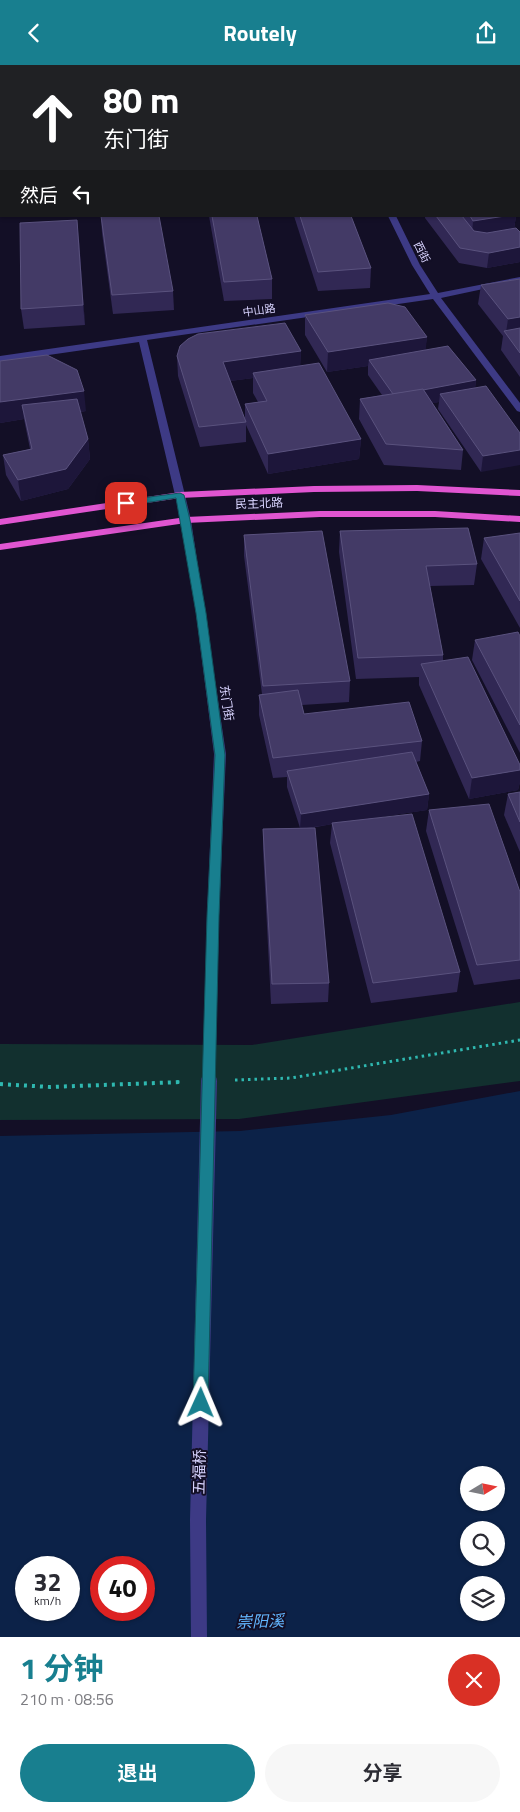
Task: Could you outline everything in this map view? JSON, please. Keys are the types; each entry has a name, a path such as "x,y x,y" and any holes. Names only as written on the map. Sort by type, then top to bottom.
{"highway":[{"name":"民主北路","path":"0,522 180,495 314,489 416,488 520,493"},
{"name":"民主北路","path":"0,547 186,520 320,515 426,514 520,519"}],"street":[{"name":"西街","path":"392,217 416,265 436,296 520,409"},
{"name":"中山路","path":"0,359 436,296 520,279"},
{"name":"东门街","path":"142,339 186,520 201,613 220,755 213,916"},
{"name":"五福桥","path":"199,1637 198,1510 213,916"}],"path":[{"path":"232,1080 291,1078 520,1040"},
{"path":"0,1084 50,1087 184,1082"}],"green space":[{"path":"520,1002 520,1081 239,1119 0,1120 0,1044 252,1045"}],"water":[{"name":"崇阳溪","path":"520,1091 520,1637 0,1637 0,1136 240,1131 391,1115"}],"building":[{"path":"101,217 159,217 173,291 112,295"},
{"path":"212,217 257,217 272,279 224,282"},
{"path":"300,217 351,217 371,268 318,272"},
{"path":"437,217 463,217 474,231 487,233 516,228 520,232 520,247 489,253 460,248"},
{"path":"471,217 499,217 473,221"},
{"path":"77,220 83,305 21,309 20,223"},
{"path":"520,279 520,317 508,319 481,285"},
{"path":"388,303 405,307 427,337 328,352 305,315"},
{"path":"285,323 301,351 223,362 246,422 199,427 177,356 180,346 198,334"},
{"path":"520,328 520,353 504,331"},
{"path":"448,346 476,380 393,394 369,360"},
{"path":"47,355 77,370 84,391 0,402 0,361"},
{"path":"319,363 361,439 268,454 245,404 267,401 253,373"},
{"path":"486,386 520,433 520,450 483,456 440,394"},
{"path":"423,389 463,450 386,444 360,399"},
{"path":"77,399 88,439 66,469 18,480 3,455 32,449 22,405"},
{"path":"468,528 477,564 426,566 443,655 358,658 340,531"},
{"path":"322,531 350,681 263,686 244,535"},
{"path":"520,533 520,601 484,538"},
{"path":"518,632 520,636 520,725 475,640"},
{"path":"468,657 520,765 520,770 472,778 421,664"},
{"path":"298,690 304,714 409,702 422,741 273,758 259,695"},
{"path":"412,752 429,794 301,814 287,771"},
{"path":"520,792 520,822 508,794"},
{"path":"489,804 520,892 520,960 477,965 429,810"},
{"path":"412,814 460,972 373,983 332,823"},
{"path":"315,828 329,983 272,984 263,829"}],"route":[{"path":"126,503 180,495 186,520 201,613 220,755 213,916 201,1403"}]}
